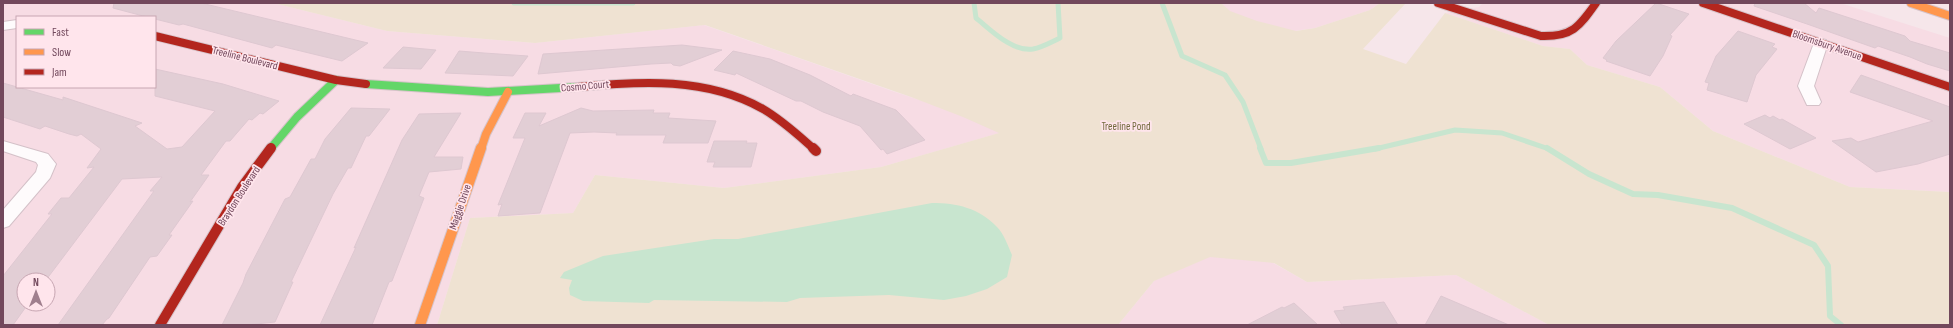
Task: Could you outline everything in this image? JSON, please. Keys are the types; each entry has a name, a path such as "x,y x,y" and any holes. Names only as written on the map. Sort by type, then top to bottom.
{"street":[{"path":"1438,3 1541,36 1558,38 1567,36 1576,30 1596,3"},
{"name":"Bloomsbury Avenue","path":"1703,3 1950,87"},
{"path":"1911,3 1950,16"},
{"path":"3,26 16,24"},
{"name":"Treeline Boulevard","path":"156,36 336,80"},
{"path":"1813,102 1806,86 1821,43"},
{"name":"Cosmo Court","path":"336,80 362,84 478,92 508,92 631,83 700,86 726,92 754,104 773,115 816,151"},
{"name":"Braydon Boulevard","path":"160,325 242,187 297,117 336,80"},
{"name":"Maggie Drive","path":"420,325 486,134 508,92"},
{"path":"3,146 42,158 47,164 44,174 3,222"}],"shaded area":[{"path":"3,3 273,3 387,31 535,43 704,25 892,91 990,123 1003,132 881,167 724,188 595,175 573,213 470,218 437,325 3,325"},
{"path":"1221,3 1380,3 1370,10 1315,28 1287,32 1242,23"},
{"path":"1483,3 1840,3 1950,38 1950,192 1850,187 1713,131 1660,87 1587,65 1570,49 1543,46 1445,13 1479,7"},
{"path":"932,203 950,204 967,208 983,215 997,227 1004,237 1012,255 1007,277 987,289 966,296 944,300 889,295 800,298 787,302 654,300 649,303 583,301 570,295 569,288 572,280 560,278 564,272 603,256 714,239 738,239"},
{"path":"1186,242 1259,255 1307,282 1456,275 1549,325 1118,325"}],"green space":[{"name":"Treeline Pond","path":"273,3 1221,3 1230,11 1257,21 1296,31 1315,28 1370,10 1380,3 1402,3 1405,4 1363,49 1406,64 1445,13 1543,46 1570,49 1587,65 1660,87 1713,131 1850,187 1950,192 1950,325 1549,325 1456,275 1307,282 1274,263 1210,257 1154,281 1118,325 437,325 470,218 573,213 595,175 724,188 881,167 999,133 911,97 705,25 535,43 387,31"}],"building":[{"path":"114,3 201,3 368,43 342,61 276,45 272,48 183,24 179,25 156,19 156,16 143,16 113,8"},
{"path":"1656,3 1689,14 1670,35 1672,36 1663,56 1650,76 1606,61 1607,60 1603,58 1616,41"},
{"path":"1755,3 1804,3 1816,13 1819,8 1905,36 1910,41 1950,53 1950,71 1878,46 1875,48 1754,6"},
{"path":"1738,31 1775,44 1772,47 1777,49 1756,75 1747,102 1707,90 1709,83 1705,82 1716,56"},
{"path":"682,45 722,50 680,66 673,65 671,63 651,64 538,74 543,54"},
{"path":"403,47 436,50 421,69 383,68"},
{"path":"459,51 528,56 513,76 445,73"},
{"path":"733,51 770,59 810,75 851,96 853,94 896,110 925,140 887,154 883,149 881,150 860,126 823,112 801,101 796,101 736,73 735,75 714,70"},
{"path":"156,69 223,84 279,101 263,114 260,113 252,120 249,119 230,141 226,141 201,175 209,175 169,235 172,235 157,256 150,257 109,318 102,325 58,325 154,191 150,191 162,177 122,179 52,272 16,272 16,312 22,312 13,325 3,325 3,276 52,214 48,214 61,198 69,198 94,167 87,168 101,149 81,134 77,136 45,126 40,129 3,117 3,83 16,87 16,88 63,100 63,97 142,123 135,126 167,149 182,147 215,111 155,96"},
{"path":"1861,75 1950,107 1950,154 1918,164 1876,172 1832,141 1851,138 1858,142 1933,121 1850,92"},
{"path":"351,108 390,109 369,136 366,136 351,168 348,168 333,194 291,282 293,282 275,322 247,325 222,325 246,274 285,199 290,197 311,159 315,159 325,139"},
{"path":"581,108 593,111 654,110 653,113 670,113 668,118 716,121 708,143 663,143 666,135 616,135 617,133 594,132 570,133 540,213 498,216 502,204 498,205 525,138 513,138 525,113 546,113 539,126"},
{"path":"461,113 434,157 463,157 461,169 429,172 419,196 424,198 392,281 389,282 372,325 320,325 356,247 354,248 402,140 419,114"},
{"path":"1765,115 1770,118 1773,116 1780,120 1782,119 1816,138 1790,149 1744,124"},
{"path":"714,141 747,141 746,143 757,143 751,167 713,167 715,162 707,162"},
{"path":"1441,296 1509,325 1425,325"},
{"path":"1384,302 1398,325 1342,325 1334,311 1345,310 1343,307"},
{"path":"1294,303 1318,325 1247,325 1282,307 1284,308"}],"waterway":[{"path":"514,3 633,3"},
{"path":"974,3 976,18 1002,39 1010,44 1025,49 1033,49 1044,46 1060,38 1058,3"},
{"path":"1162,3 1182,56 1225,75 1243,102 1261,149"},
{"path":"1375,149 1455,130 1502,133 1548,149"},
{"path":"1260,148 1266,163 1291,163 1379,148"},
{"path":"1548,149 1589,174 1633,194 1658,195 1732,208 1814,245 1828,266 1830,316 1841,325"}],"traffic: fast":[{"path":"271,148 297,117 336,80"},
{"path":"366,84 488,92 578,87"}],"traffic: slow":[{"path":"1911,3 1950,16"},
{"path":"420,325 486,134 508,92"}],"traffic: jam":[{"path":"1438,3 1541,36 1561,35 1574,30 1585,19 1596,3"},
{"path":"1703,3 1950,87"},
{"path":"156,36 336,80 366,84"},
{"path":"578,87 625,83 649,83 696,86 719,91 742,99 763,109 797,134 816,151"},
{"path":"160,325 242,187 271,148"}]}
